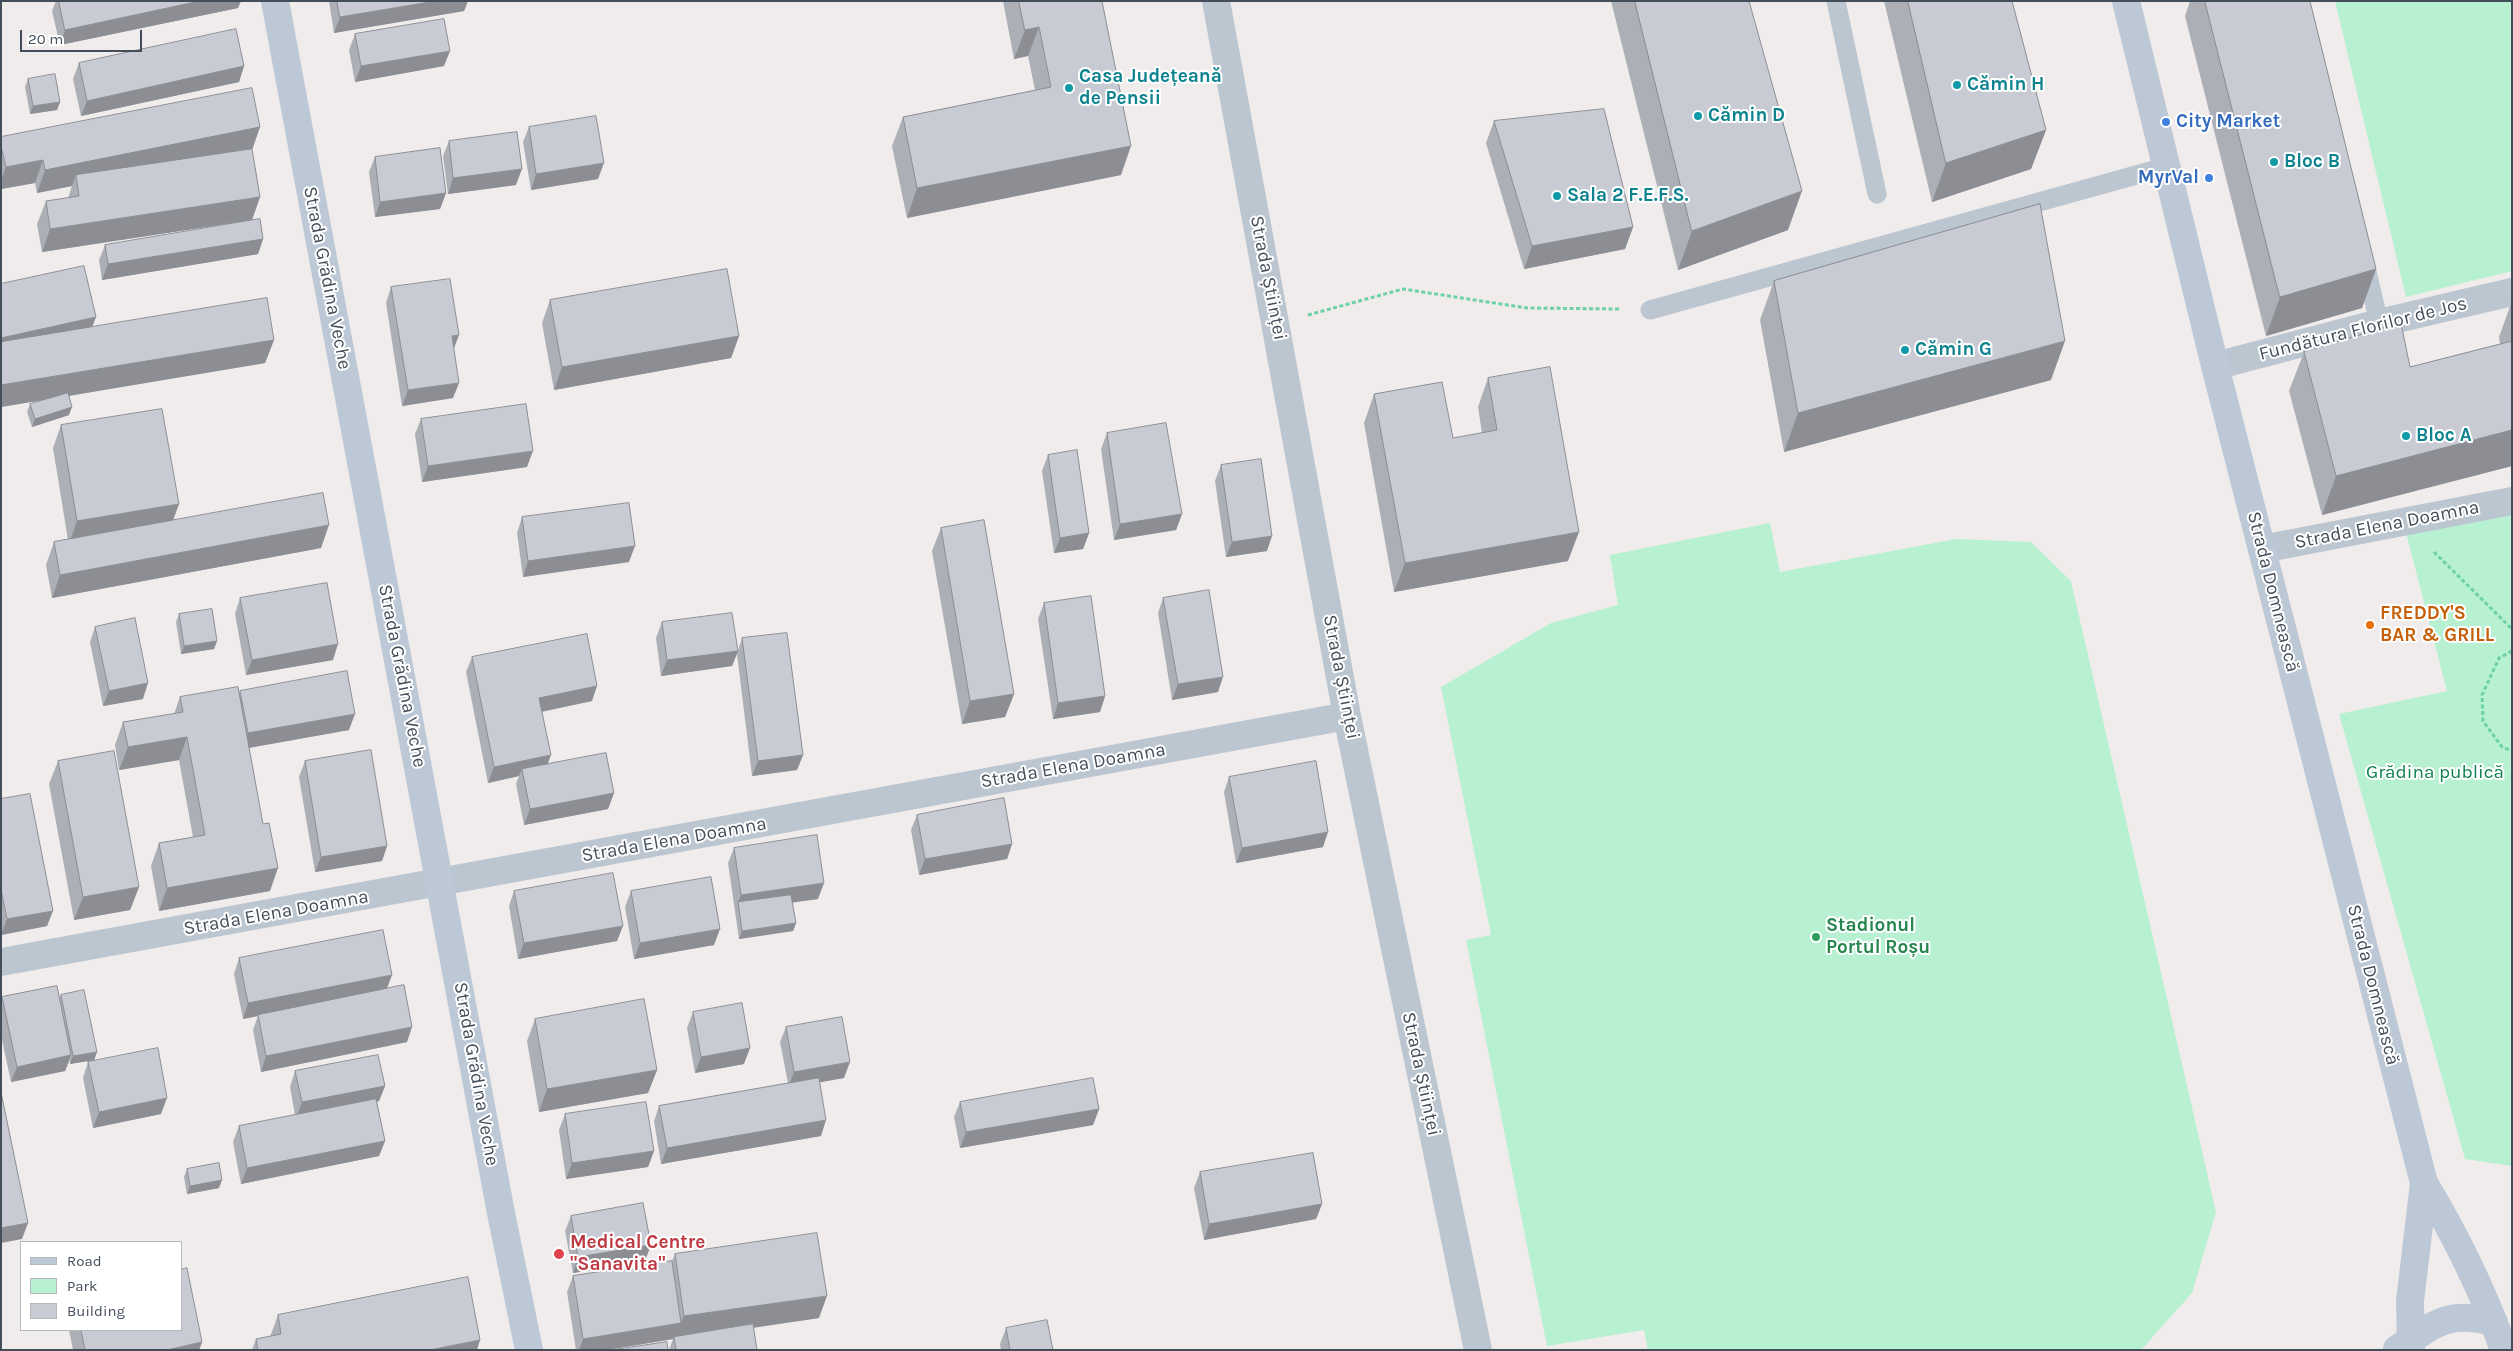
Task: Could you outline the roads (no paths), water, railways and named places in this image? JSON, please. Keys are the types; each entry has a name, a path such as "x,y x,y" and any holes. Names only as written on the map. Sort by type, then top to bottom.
{"main road":[{"name":"Strada Grădina Veche","path":"275,1 441,883 501,1213 529,1350"},
{"name":"Strada Domnească","path":"2126,1 2215,366 2424,1183 2450,1226 2494,1322 2504,1350"},
{"name":"Strada Domnească","path":"2405,1347 2414,1256 2424,1183"},
{"path":"2405,1347 2448,1318 2470,1316 2494,1322"}],"street":[{"name":"Strada Științei","path":"1216,1 1347,716 1478,1350"},
{"name":"Fundătura Florilor de Jos","path":"2215,366 2379,323 2512,292"},
{"name":"Strada Elena Doamna","path":"2262,549 2512,501"},
{"name":"Strada Elena Doamna","path":"1,962 1347,716"}],"lane":[{"path":"1836,1 1877,194"},
{"path":"1650,310 2165,167"},
{"path":"2361,248 2379,323"}],"place":[{"name":"Cămin H","path":"1957,85"},
{"name":"Casa Județeană de Pensii","path":"1069,88"},
{"name":"Cămin D","path":"1698,116"},
{"name":"City Market","path":"2166,122"},
{"name":"Bloc B","path":"2274,162"},
{"name":"MyrVal","path":"2209,178"},
{"name":"Sala 2 F.E.F.S.","path":"1557,196"},
{"name":"Cămin G","path":"1905,350"},
{"name":"Bloc A","path":"2406,436"},
{"name":"FREDDY'S BAR & GRILL","path":"2370,625"},
{"name":"Stadionul Portul Roșu","path":"1816,937"},
{"name":"Medical Centre \"Sanavita\"","path":"559,1254"}],"park label":[{"name":"Grădina publică","path":"2435,773"}]}
